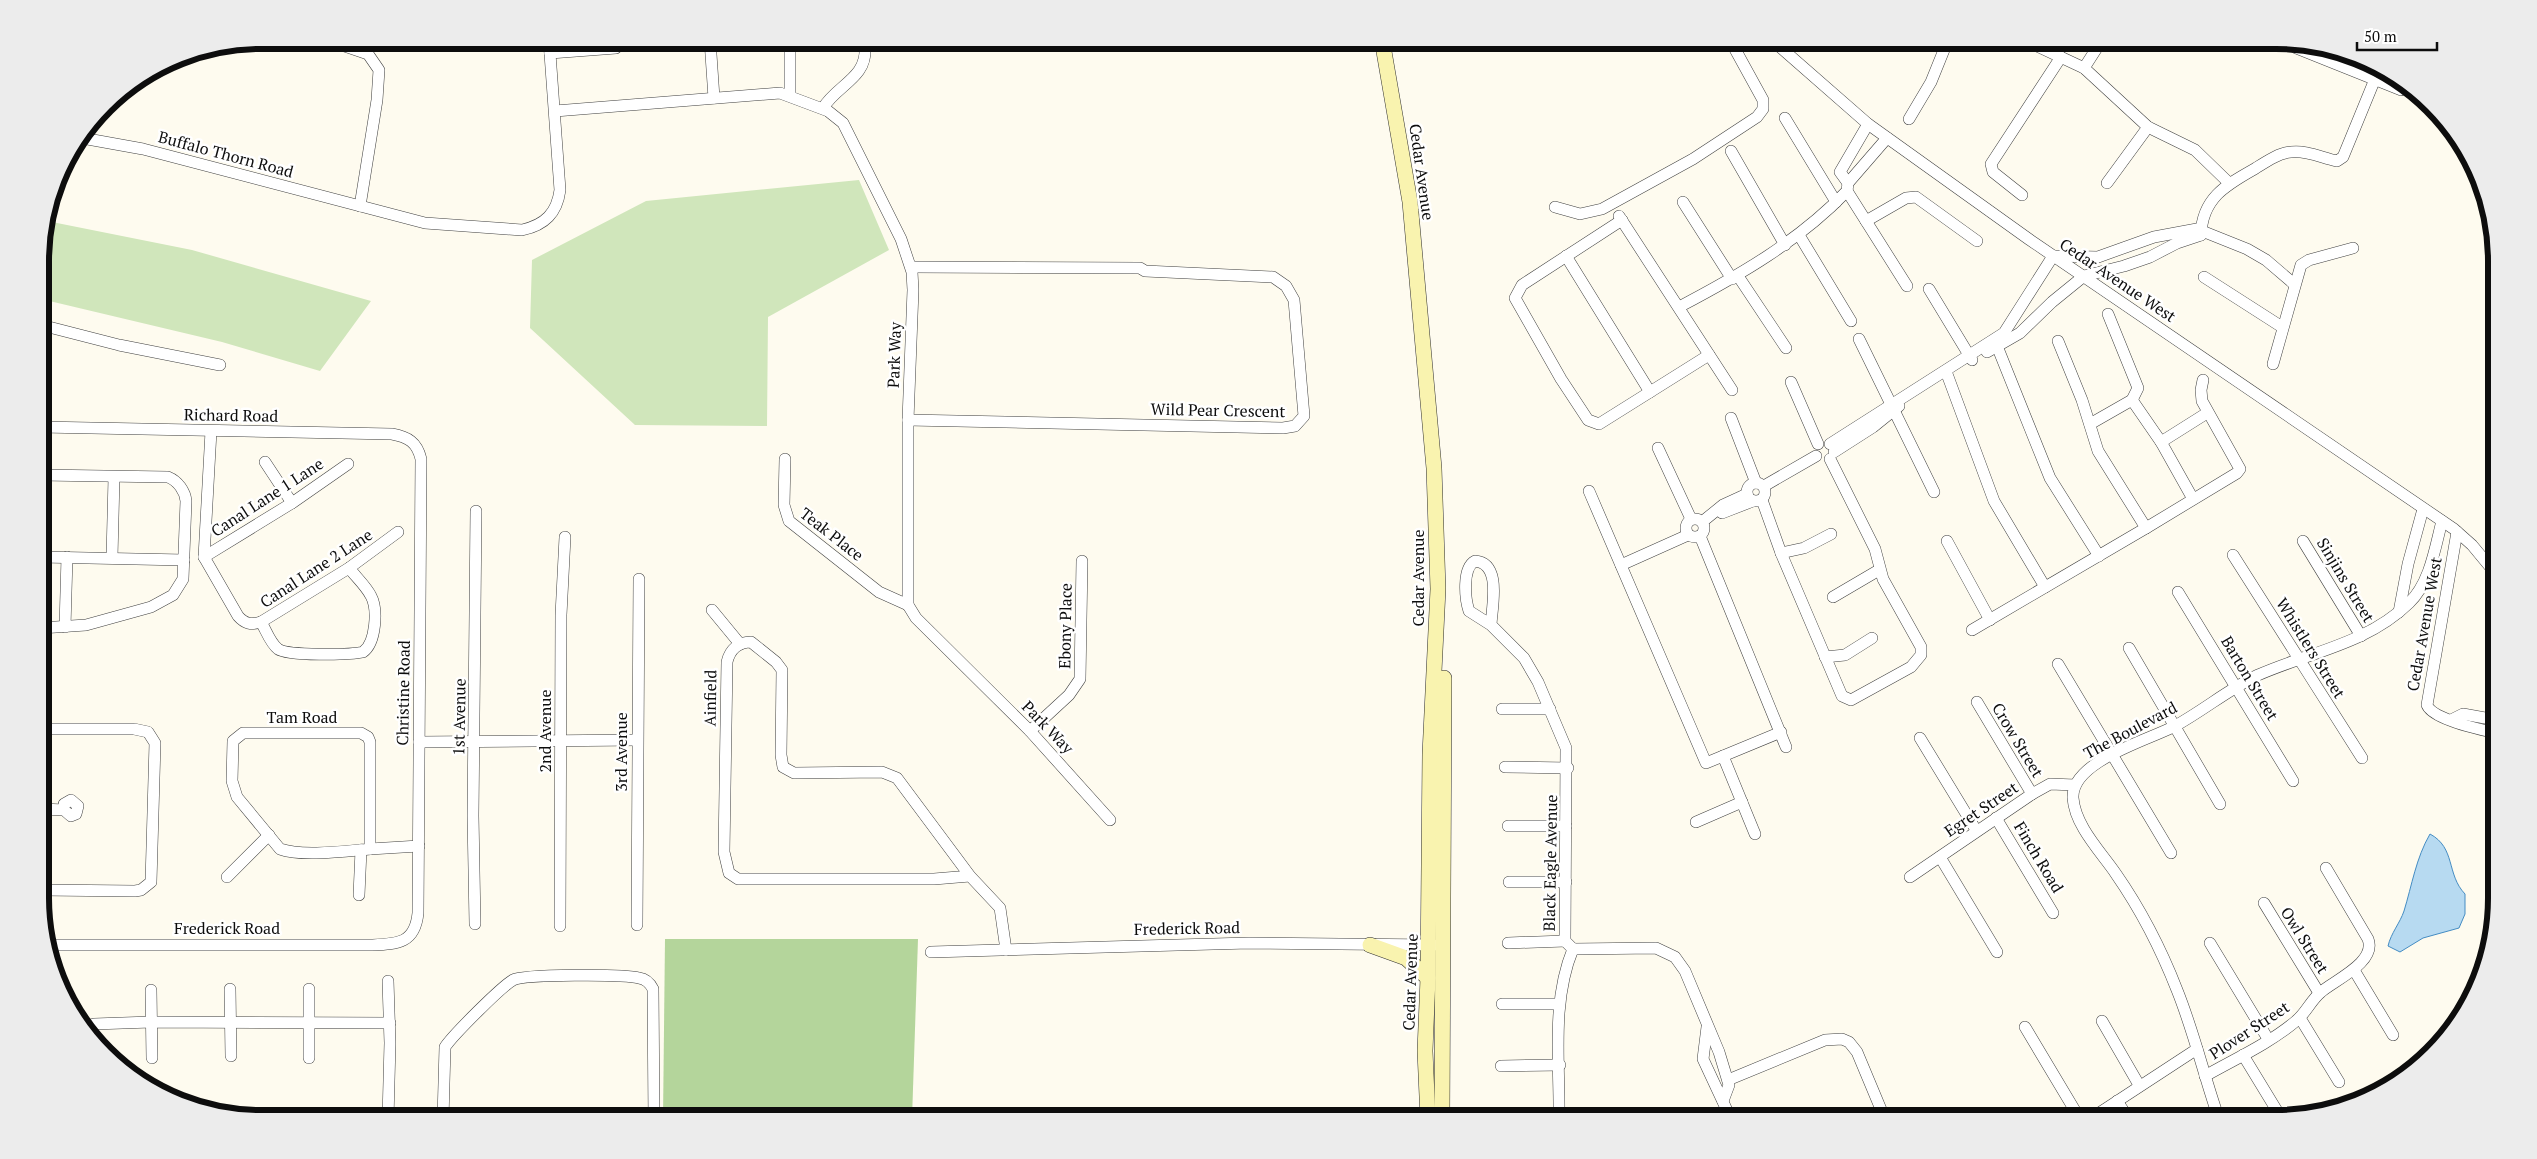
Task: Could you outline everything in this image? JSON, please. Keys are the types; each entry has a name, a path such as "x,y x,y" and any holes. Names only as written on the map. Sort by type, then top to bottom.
{"main road":[{"name":"Cedar Avenue","path":"1384,49 1410,202 1434,468 1438,589 1430,754 1442,1110"},
{"name":"Cedar Avenue","path":"1392,49 1408,145 1422,246 1432,338 1440,458 1444,647 1436,945 1428,978 1425,1051 1428,1110"},
{"path":"1370,945 1406,958 1428,978"}],"street":[{"path":"357,49 368,54 379,70 377,100 360,206"},
{"path":"550,49 554,111"},
{"path":"550,53 603,49"},
{"path":"711,49 714,98"},
{"path":"790,49 790,95"},
{"path":"823,108 833,94 858,74 864,65 865,49"},
{"path":"1555,207 1580,214 1602,209 1693,159 1757,117 1763,109 1763,100 1735,49"},
{"name":"Cedar Avenue West","path":"1782,49 1868,124 1887,138 2053,256 2442,521 2472,545 2488,565"},
{"path":"1910,119 1931,82 1944,49"},
{"path":"2044,49 2084,68 2148,127 2195,150 2228,182"},
{"path":"2084,68 2096,49"},
{"path":"2303,51 2401,90"},
{"path":"2022,195 1993,172 1992,164 2061,57"},
{"path":"2203,233 2203,220 2212,199 2228,182 2290,152 2304,152 2332,160 2340,160 2346,153 2375,79"},
{"name":"Park Way","path":"554,111 772,93 790,95 823,108 839,118 848,132 901,239 910,267 913,290 908,420 908,605 916,618 1030,731 1110,820"},
{"name":"Buffalo Thorn Road","path":"88,139 143,149 425,223 522,230 534,227 550,217 558,204 560,190 554,111"},
{"path":"1785,118 1836,202"},
{"path":"1868,124 1840,172 1866,221 1907,286"},
{"path":"2107,183 2148,127"},
{"path":"1679,307 1735,278 1799,236 1836,202 1887,138"},
{"path":"1730,151 1784,245"},
{"path":"1866,221 1906,198 1916,197 1977,241"},
{"path":"1683,202 1786,348"},
{"path":"1709,354 1599,424 1588,420 1561,379 1515,298 1522,285 1621,218 1679,307 1732,390"},
{"path":"1791,382 1826,451 1875,549 1879,570 1921,647 1922,655 1918,661 1851,700 1842,696 1781,553 1748,488 1760,484 1826,451 1971,357 2024,330 2052,302 2084,276 2114,269 2150,257 2166,248 2203,233"},
{"path":"1996,343 2053,256 2084,258 2108,254 2162,235 2203,233 2256,253 2294,284"},
{"path":"2162,235 2166,248"},
{"path":"1799,236 1851,321"},
{"path":"2274,364 2294,284 2304,262 2352,248"},
{"path":"2108,254 2114,269"},
{"path":"1566,256 1650,392"},
{"name":"Wild Pear Crescent","path":"908,420 1283,428 1299,424 1304,416 1294,300 1280,280 1264,275 1145,271 1140,274 1097,270 1053,273 1048,270 910,267"},
{"path":"2204,277 2282,327"},
{"path":"1929,289 1971,357"},
{"path":"2090,424 2132,400 2137,393 2138,383 2108,314"},
{"path":"49,327 119,345 220,365"},
{"path":"1859,339 1934,492"},
{"path":"2058,341 2090,424 2098,451 2146,528"},
{"path":"1996,343 2050,478 2099,556"},
{"path":"1893,406 1948,374 1971,357"},
{"path":"1948,374 1994,501 2045,587"},
{"path":"1972,630 2146,528 2240,469 2207,414 2200,396 2203,380"},
{"path":"2132,400 2161,442 2193,499"},
{"path":"2161,442 2207,414"},
{"path":"1731,418 1766,495 1754,498 1727,512 1714,514 1685,526 1694,536 1786,747"},
{"name":"Richard Road","path":"49,427 392,434 408,438 416,446"},
{"path":"204,557 211,431"},
{"name":"Christine Road","path":"407,939 417,923 419,846 421,459 416,446"},
{"path":"1621,565 1704,531 1658,448"},
{"name":"Teak Place","path":"785,460 784,505 789,521 878,592 908,605"},
{"path":"265,462 292,503"},
{"name":"Canal Lane 1 Lane","path":"204,557 292,503 348,464"},
{"path":"49,475 114,478 162,477 175,481 186,496 183,578 178,590 168,600 151,607 86,625 49,628"},
{"path":"112,557 114,478"},
{"path":"1590,491 1706,763 1781,732"},
{"path":"2400,612 2408,564 2423,509"},
{"name":"1st Avenue","path":"474,924 473,740 476,511"},
{"name":"The Boulevard","path":"2075,785 2091,768 2111,755 2173,727 2237,686 2268,671 2300,661 2362,636 2400,612 2412,601 2429,570 2442,521"},
{"name":"Canal Lane 2 Lane","path":"204,557 238,616 249,624 261,622 349,568 398,532"},
{"name":"Cedar Avenue West","path":"2457,532 2427,704 2432,712 2453,719 2463,714 2488,719"},
{"path":"1781,553 1804,548 1831,534"},
{"name":"2nd Avenue","path":"560,926 561,615 566,537"},
{"path":"1947,541 1990,620"},
{"name":"Sinjins Street","path":"2303,541 2362,636"},
{"name":"Whistlers Street","path":"2233,555 2362,758"},
{"path":"49,557 184,560"},
{"path":"65,627 67,557"},
{"name":"Ebony Place","path":"1030,731 1069,696 1080,679 1082,561"},
{"name":"Black Eagle Avenue","path":"1490,625 1493,581 1491,570 1486,563 1475,561 1468,569 1468,609 1490,625 1524,658 1550,709 1566,748 1568,768 1566,882 1569,945 1559,1004 1559,1110"},
{"path":"261,622 274,645 281,650 293,653 363,652 372,641 373,603 368,590 349,568"},
{"path":"1833,597 1879,570"},
{"name":"3rd Avenue","path":"637,925 639,578"},
{"name":"Barton Street","path":"2178,592 2237,686 2293,781"},
{"path":"712,610 740,644 751,642 757,645 782,670 781,756 783,767 794,773 882,772 894,776 902,782 970,876 1002,910 1006,950"},
{"path":"1825,657 1845,655 1872,638"},
{"name":"Ainfield","path":"740,644 732,650 727,662 724,852 729,873 738,879 934,879 970,876"},
{"path":"2129,648 2173,727 2220,804"},
{"path":"2058,664 2171,853"},
{"name":"Crow Street","path":"1977,702 2032,794"},
{"path":"1502,709 1550,709"},
{"path":"2453,719 2464,727 2488,732"},
{"path":"49,729 134,729 148,732 155,743 151,882 141,890 135,891 49,890"},
{"name":"Tam Road","path":"360,895 366,850 370,742 368,737 361,733 244,733 234,739 233,787 237,797 280,848 287,851 366,850 419,846"},
{"path":"1920,738 1976,830"},
{"path":"419,742 473,740 637,740"},
{"path":"1723,756 1756,834"},
{"path":"1505,767 1568,768"},
{"name":"Egret Street","path":"1910,877 1976,830 2032,794 2056,783 2075,785"},
{"path":"2075,785 2073,799 2079,820 2117,876 2158,946 2178,992 2216,1110"},
{"path":"1696,822 1742,802"},
{"path":"49,809 64,810"},
{"name":"Finch Road","path":"1996,818 2053,913"},
{"path":"1508,826 1566,826"},
{"path":"227,877 269,835"},
{"path":"1940,857 1997,952"},
{"name":"Plover Street","path":"2205,1076 2300,1018 2319,993 2354,970 2366,956 2370,946 2362,928 2326,868"},
{"path":"1509,882 1566,882"},
{"name":"Owl Street","path":"2264,903 2319,993"},
{"name":"Frederick Road","path":"54,945 371,944 396,943 407,939"},
{"name":"Frederick Road","path":"931,952 1249,943 1436,945"},
{"path":"1508,943 1656,948 1667,952 1683,967 1708,1023 1728,1080 1728,1088 1723,1101"},
{"path":"2210,943 2268,1039"},
{"path":"2354,970 2393,1036"},
{"path":"443,1110 446,1047 507,985 521,977 641,978 647,981 653,989 654,1110"},
{"path":"388,981 390,1023 388,1110"},
{"path":"230,989 229,1023 231,1056"},
{"path":"309,989 309,1058"},
{"path":"152,990 152,1058"},
{"path":"1502,1004 1559,1004"},
{"path":"2300,1018 2339,1082"},
{"path":"2102,1021 2139,1085"},
{"path":"91,1025 151,1022 390,1023"},
{"path":"1708,1023 1702,1058 1727,1110"},
{"path":"2025,1027 2075,1110"},
{"path":"1728,1080 1825,1040 1842,1039 1855,1048 1882,1110"},
{"path":"2104,1110 2139,1085 2197,1049"},
{"path":"2243,1054 2277,1110"},
{"path":"1501,1066 1560,1065"},
{"path":"2118,1101 2124,1110"}],"green space":[{"path":"859,180 889,250 768,317 767,426 635,425 530,328 532,260 646,201"},
{"path":"53,222 192,250 371,301 320,371 222,342 49,301 49,247"},
{"path":"665,939 918,939 912,1110 663,1110"}],"water":[{"path":"2430,834 2444,846 2455,878 2465,894 2465,914 2459,928 2423,938 2400,952 2388,946 2404,911 2418,862"}]}
